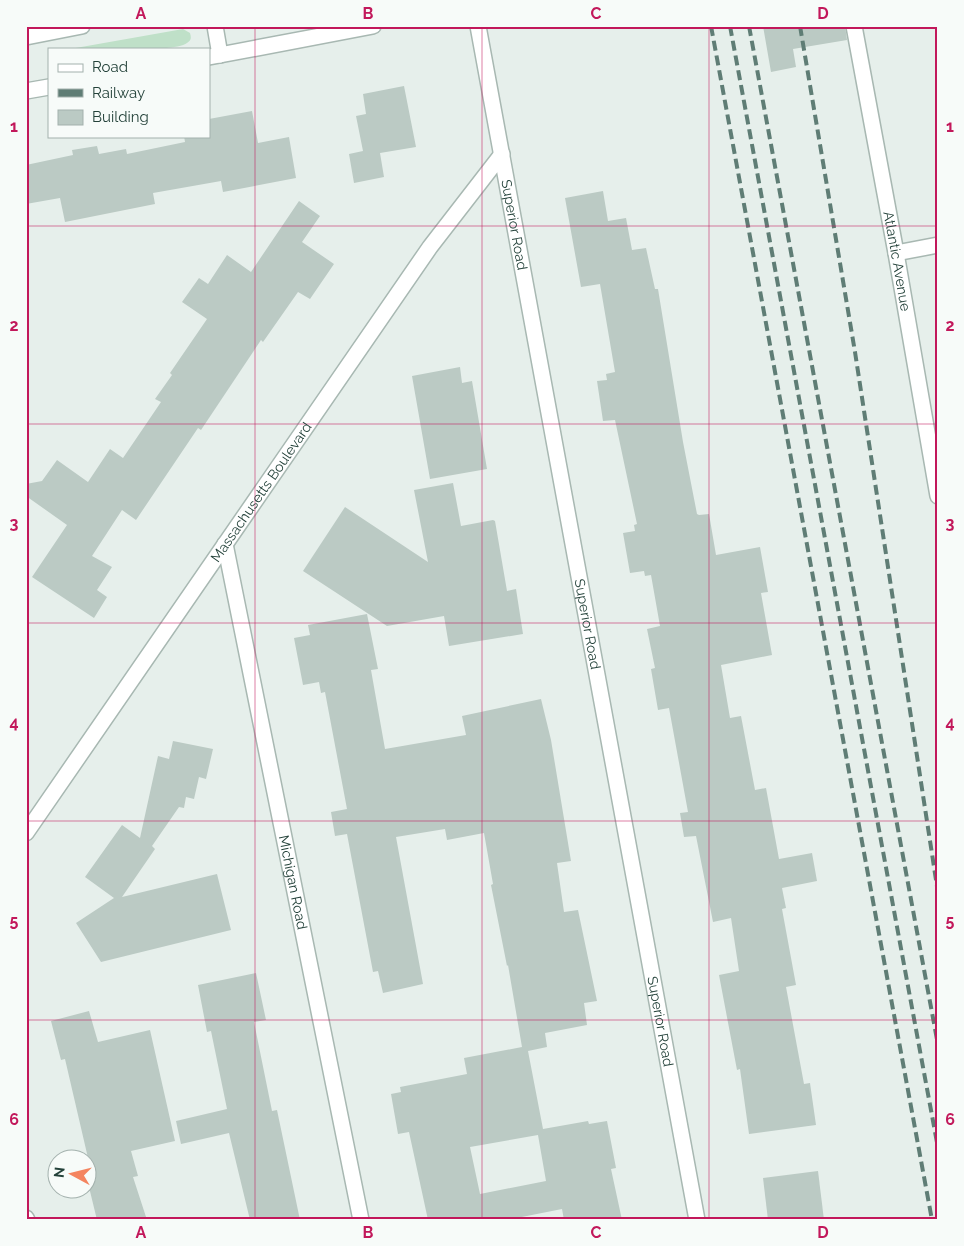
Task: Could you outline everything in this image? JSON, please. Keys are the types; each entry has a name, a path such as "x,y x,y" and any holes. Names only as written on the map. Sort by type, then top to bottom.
{"street":[{"path":"26,37 82,26"},
{"path":"215,26 215,56 373,26"},
{"name":"Superior Road","path":"478,26 697,1220"},
{"name":"Atlantic Avenue","path":"854,26 938,496"},
{"path":"26,91 48,87"},
{"name":"Massachusetts Boulevard","path":"26,833 430,247 502,154"},
{"path":"896,253 938,245"},
{"name":"Michigan Road","path":"225,544 361,1220"}],"green space":[{"path":"183,29 190,33 191,38 187,43 166,48 76,48"}],"building":[{"path":"763,26 845,26 847,40 793,49 796,67 771,72"},
{"path":"404,86 416,147 380,153 384,177 354,183 349,154 363,151 356,116 366,114 363,94"},
{"path":"252,111 258,143 289,137 296,178 223,192 221,181 153,193 155,204 65,222 60,198 26,204 26,165 73,155 72,150 97,146 99,154 126,149 127,154 185,142 184,138 210,138 210,119"},
{"path":"603,191 608,221 626,218 632,250 646,248 655,289 658,289 697,514 709,514 716,555 760,547 768,592 761,593 772,655 721,665 730,718 741,716 755,790 766,788 779,859 812,853 817,881 782,888 786,908 782,909 796,985 786,987 804,1084 810,1083 816,1125 749,1134 740,1069 737,1070 719,975 739,971 731,918 713,922 696,836 684,837 680,813 688,812 669,708 658,710 651,669 655,668 647,629 660,626 651,575 645,576 644,571 630,573 623,533 635,531 634,525 637,524 615,420 603,421 597,381 607,380 606,374 615,372 600,284 581,287 565,198"},
{"path":"299,201 320,216 302,242 334,264 310,299 298,292 263,342 261,340 201,430 198,428 136,520 122,510 92,556 112,567 97,590 107,597 94,618 32,577 67,525 26,496 26,484 42,481 57,460 88,482 110,449 123,458 161,402 155,399 172,375 170,373 207,319 182,302 199,278 208,284 227,255 251,272"},
{"path":"460,367 462,383 472,381 487,469 430,479 412,376"},
{"path":"453,483 461,526 495,521 507,591 516,589 523,634 449,646 444,616 387,626 303,571 345,507 428,562 414,490"},
{"path":"367,614 378,669 371,670 385,749 466,735 462,716 541,699 551,740 571,861 557,863 564,912 578,910 597,1001 584,1003 587,1025 545,1033 547,1047 528,1051 543,1129 588,1121 589,1124 607,1121 616,1168 611,1169 622,1220 564,1220 562,1209 507,1220 428,1220 409,1132 398,1134 391,1094 401,1092 400,1087 467,1074 464,1058 522,1047 508,965 491,885 493,884 484,833 447,840 445,829 396,837 423,984 383,993 378,971 373,972 347,834 335,836 331,812 347,809 325,692 321,693 319,682 303,685 294,638 310,635 308,625","holes":["538,1135 546,1181 480,1194 470,1147"]},
{"path":"173,741 213,749 206,779 199,777 194,799 186,797 184,808 179,807 152,846 155,849 122,897 217,874 231,930 101,962 76,923 114,898 85,877 122,825 140,838 158,756 169,759"},
{"path":"256,973 266,1020 254,1022 272,1111 277,1110 300,1220 250,1220 229,1133 181,1144 176,1121 227,1109 211,1031 207,1032 198,985"},
{"path":"89,1011 98,1042 150,1030 175,1141 131,1151 138,1176 133,1177 147,1220 97,1220 92,1198 98,1198 98,1148 86,1148 65,1059 61,1060 51,1021"},
{"path":"818,1171 824,1220 768,1220 763,1178"}],"railway":[{"path":"711,26 932,1220"},
{"path":"730,26 938,1148"},
{"path":"749,26 938,1045"},
{"path":"800,26 855,352 938,893"}]}
